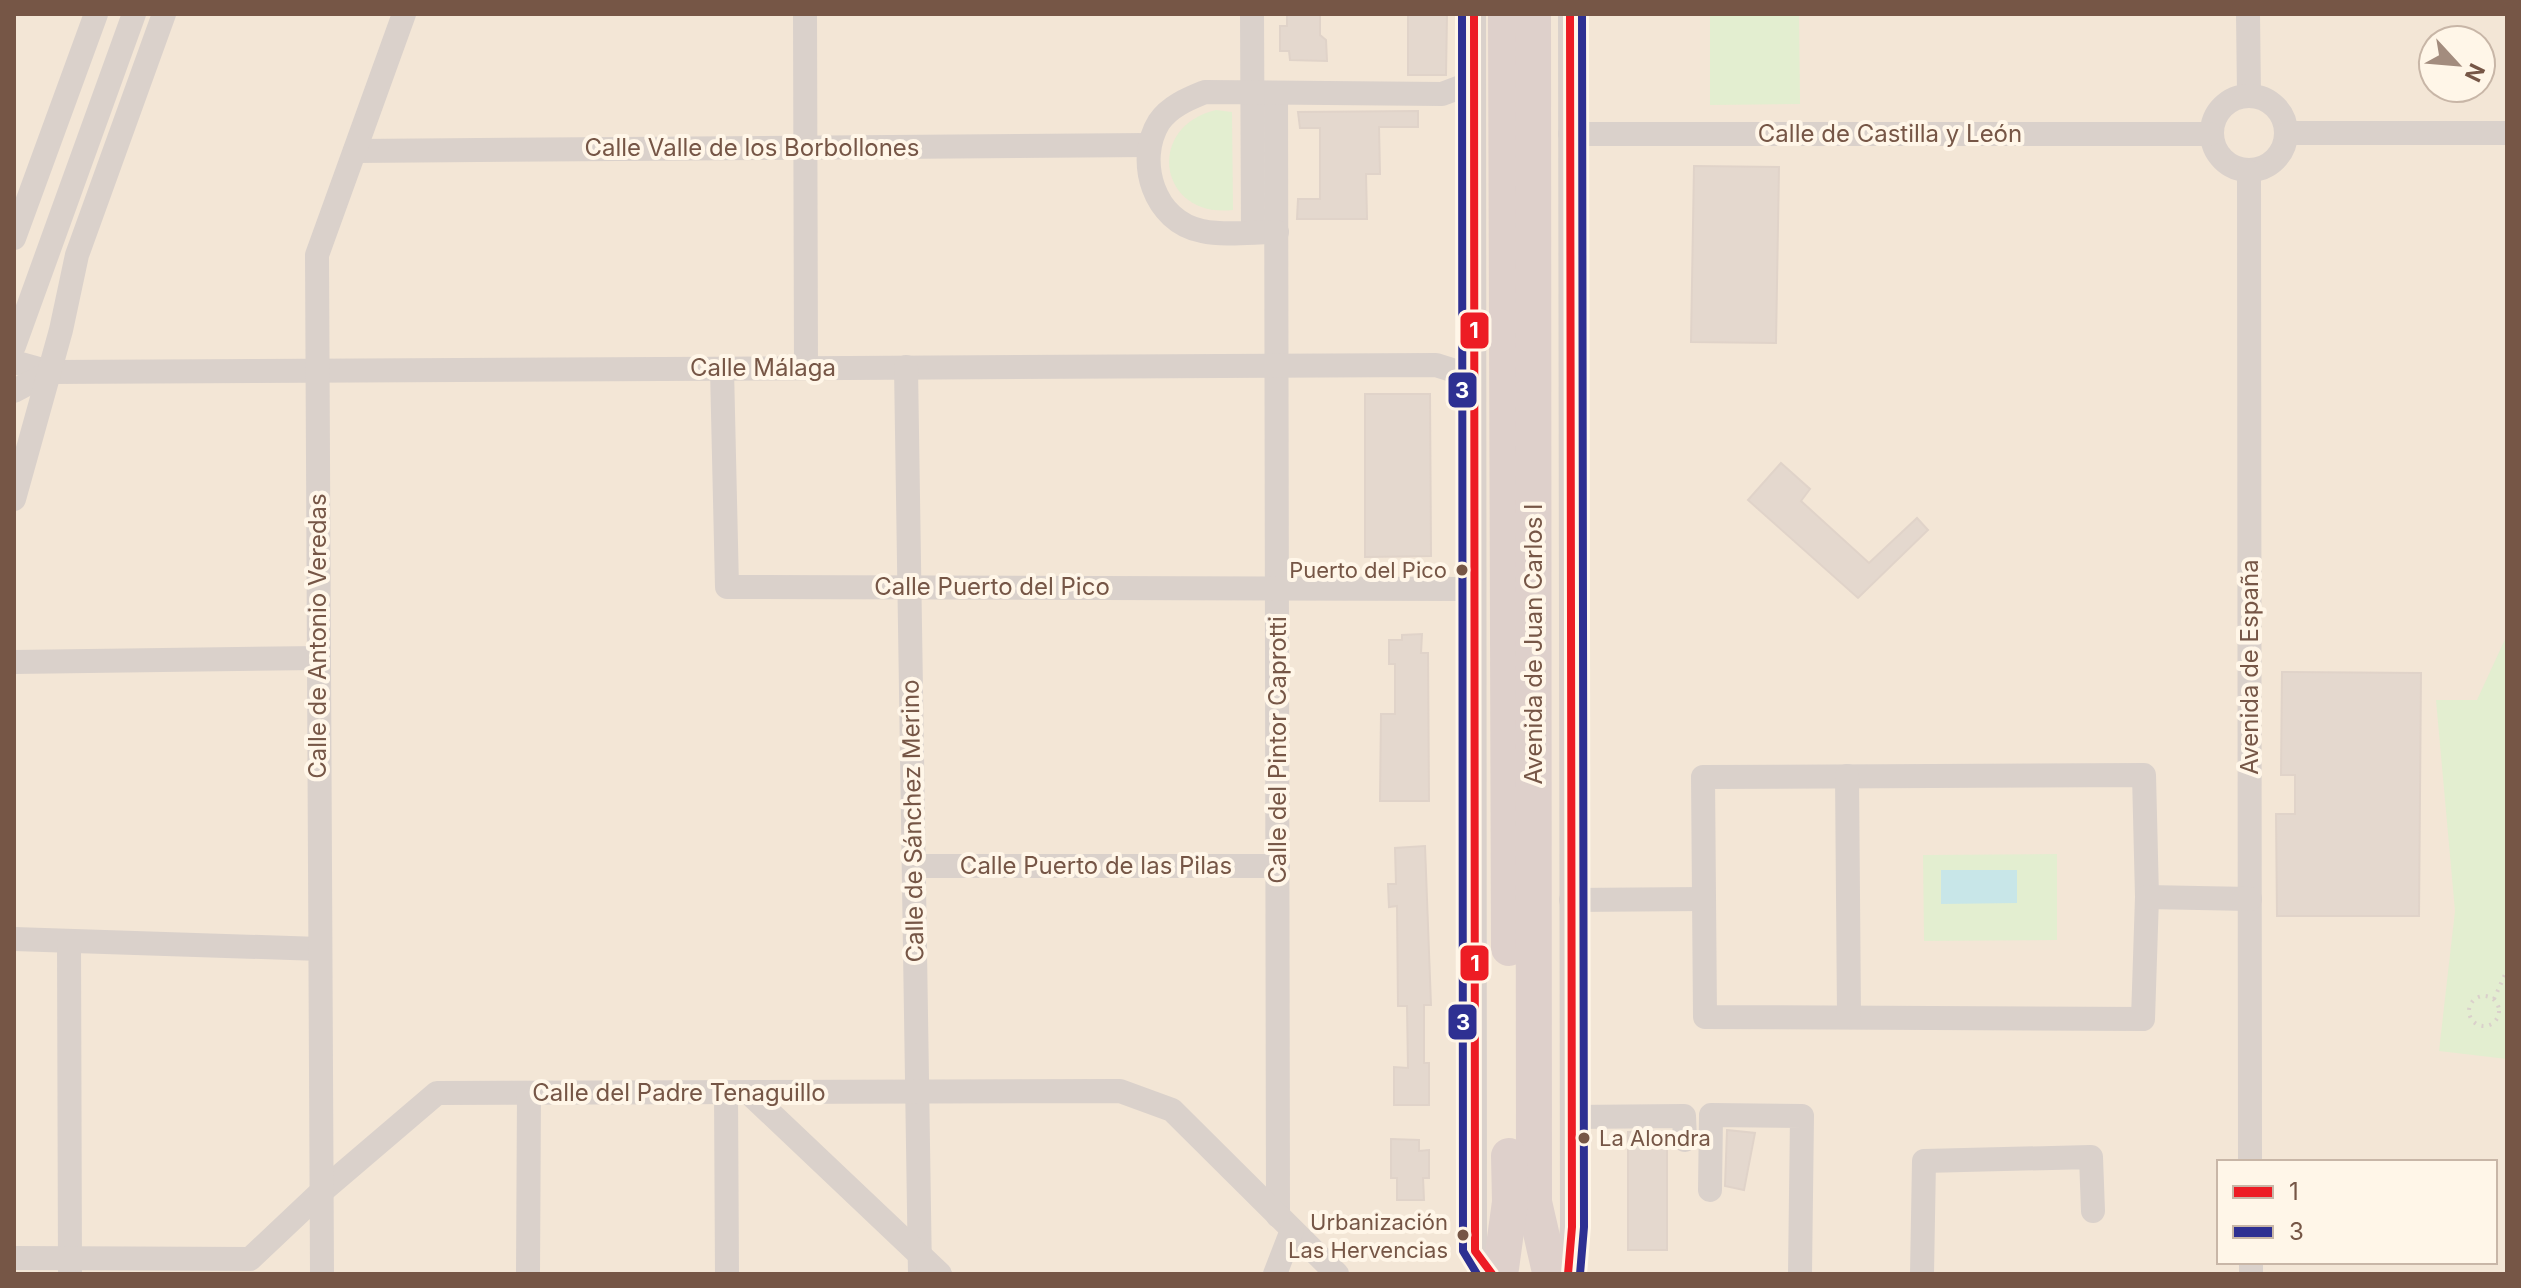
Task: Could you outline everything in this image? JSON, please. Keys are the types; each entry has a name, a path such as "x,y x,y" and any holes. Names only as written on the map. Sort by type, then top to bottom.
{"highway":[{"name":"Avenida de Juan Carlos I","path":"1495,1272 1510,1202 1506,14"},
{"name":"Avenida de Juan Carlos I","path":"1533,14 1534,1202 1557,1273"},
{"path":"1495,1272 1526,1263 1557,1273"}],"street":[{"path":"14,238 96,14"},
{"path":"50,372 16,340 134,14"},
{"path":"14,499 50,372 77,255 164,14"},
{"name":"Calle de Antonio Veredas","path":"322,1274 317,255 404,14"},
{"path":"805,14 806,368"},
{"name":"Calle del Pintor Caprotti","path":"1252,14 1264,92 1265,232 1277,366 1278,866 1285,1223 1275,1274"},
{"path":"1474,14 1475,1251 1495,1272"},
{"name":"Avenida de Juan Carlos I","path":"1557,1273 1572,1227 1570,14"},
{"path":"2248,14 2249,94"},
{"path":"1265,232 1200,231 1168,213 1149,182 1149,145 1160,120 1180,102 1205,92 1442,94 1474,82"},
{"path":"1442,94 1474,109"},
{"path":"2249,94 2277,105 2288,133 2276,160 2249,172 2222,161 2210,134 2221,106 2249,94"},
{"path":"2288,133 2507,133"},
{"name":"Calle de Castilla y León","path":"1570,134 2210,134"},
{"name":"Calle Valle de los Borbollones","path":"355,151 1149,145"},
{"name":"Avenida de España","path":"2249,172 2250,1160"},
{"name":"Calle Málaga","path":"14,362 50,372 1436,365 1474,377"},
{"name":"Calle de Sánchez Merino","path":"906,367 920,1266"},
{"name":"Calle Puerto del Pico","path":"722,369 727,587 1474,589"},
{"name":"Calle Málaga","path":"14,391 50,372"},
{"path":"14,662 319,658"},
{"path":"2144,775 2147,897 2143,1019 1705,1017 1703,777 2144,775"},
{"path":"1847,776 1849,1016"},
{"name":"Calle Puerto de las Pilas","path":"914,866 1278,866"},
{"path":"2147,897 2250,899"},
{"path":"1571,900 1704,899"},
{"path":"14,939 320,949"},
{"path":"69,942 70,1266"},
{"name":"Calle del Padre Tenaguillo","path":"14,1258 70,1266 250,1259 321,1192 437,1093 1120,1091 1172,1110 1337,1274"},
{"path":"528,1274 529,1093"},
{"path":"737,1093 920,1266 940,1274"},
{"path":"727,1274 737,1093"},
{"path":"1710,1190 1711,1115 1802,1116 1800,1274"},
{"path":"1572,1117 1684,1116 1685,1140"},
{"path":"1922,1274 1924,1161 2091,1157 2093,1211"}],"path":[{"path":"2494,999 2485,996 2475,999 2469,1007 2473,1021 2482,1026 2496,1021 2500,1012 2494,999 2507,970"}],"shaded area":[{"path":"14,14 2507,14 2507,1274 14,1274"}],"green space":[{"path":"1710,14 1799,14 1800,104 1710,105"},
{"path":"1216,110 1232,112 1233,210 1208,209 1189,201 1176,187 1170,170 1170,151 1178,134 1193,120"},
{"path":"2507,635 2507,1059 2439,1051 2455,911 2436,700 2477,700"},
{"path":"2057,854 2057,940 1924,941 1923,855"}],"water":[{"path":"1941,870 2017,870 2017,903 1941,904"}],"building":[{"path":"1287,14 1320,14 1320,35 1326,40 1327,61 1290,60 1289,51 1280,51 1280,26 1287,26"},
{"path":"1408,14 1447,14 1446,75 1408,75"},
{"path":"1418,111 1418,127 1379,127 1380,174 1366,174 1367,219 1297,219 1298,199 1320,199 1320,128 1300,128 1298,112"},
{"path":"1694,166 1779,167 1776,343 1691,342"},
{"path":"1365,394 1430,394 1431,556 1365,557"},
{"path":"1781,463 1810,489 1801,501 1869,563 1917,518 1928,530 1858,598 1748,500"},
{"path":"1422,634 1421,653 1428,653 1429,801 1380,801 1381,714 1395,714 1395,664 1389,664 1389,640 1402,640 1402,635"},
{"path":"2282,672 2421,673 2419,916 2277,916 2276,814 2295,814 2295,775 2281,775"},
{"path":"1425,846 1431,1005 1424,1005 1424,1063 1429,1063 1429,1105 1394,1105 1394,1067 1408,1068 1407,1006 1398,1006 1397,906 1389,907 1388,884 1396,884 1395,848"},
{"path":"1727,1130 1755,1133 1744,1190 1725,1186"},
{"path":"1656,1131 1656,1145 1667,1145 1667,1250 1628,1250 1628,1132"},
{"path":"1391,1139 1419,1140 1419,1151 1429,1150 1429,1178 1423,1178 1424,1200 1397,1200 1397,1178 1391,1178"}],"transit line":[{"name":"3","path":"1462,14 1463,1251 1477,1274"},
{"name":"1","path":"1474,14 1475,1251 1492,1274"},
{"name":"1","path":"1568,1274 1572,1227 1570,14"},
{"name":"3","path":"1580,1274 1584,1227 1582,14"}],"place":[{"name":"Puerto del Pico","path":"1462,570"},
{"name":"La Alondra","path":"1584,1138"},
{"name":"Urbanización Las Hervencias","path":"1463,1235"}]}
